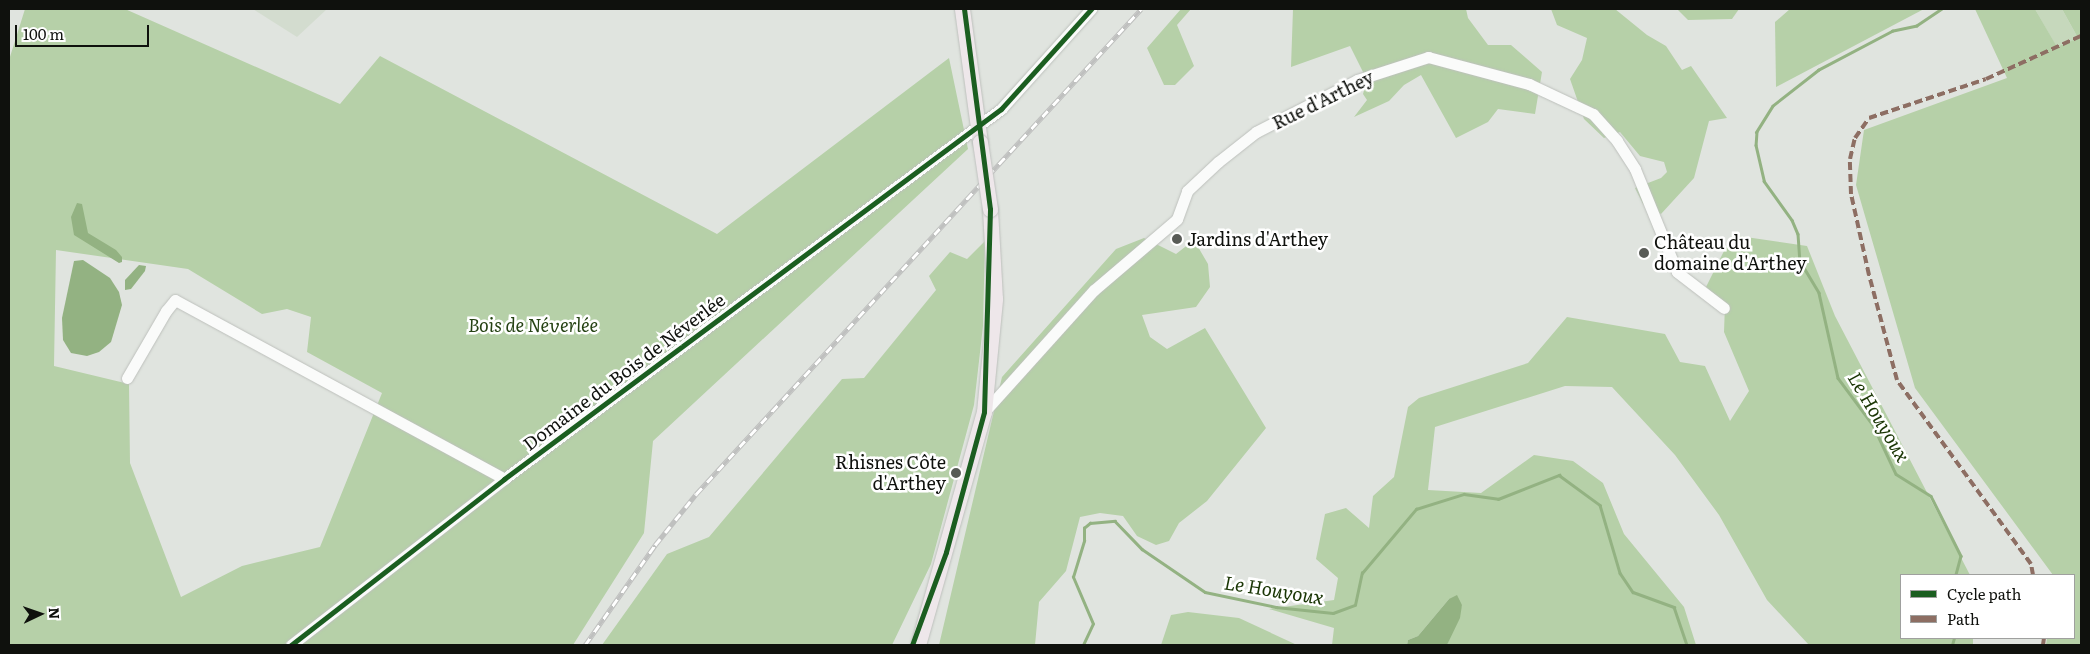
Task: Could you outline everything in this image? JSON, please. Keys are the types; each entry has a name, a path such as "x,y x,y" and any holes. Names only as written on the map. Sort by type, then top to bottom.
{"main road":[{"path":"918,645 946,552 984,412 995,299 994,240 962,9"},
{"path":"907,645 946,552"}],"street":[{"name":"Domaine du Bois de Néverlée","path":"291,645 504,479 1001,109 1092,9"},
{"name":"Rue d'Arthey","path":"984,412 1094,290 1177,219 1187,191 1218,162 1256,132 1357,80 1428,57 1529,84 1593,114 1617,141 1635,169 1677,272 1724,308"},
{"path":"127,378 166,311 175,300 504,479"}],"shaded area":[{"path":"253,9 327,9 297,37"},
{"path":"2035,9 2062,9 2078,38 2057,48"},
{"path":"77,203 82,204 88,233 116,250 122,257 122,262 119,263 74,235 71,217"},
{"path":"83,260 110,278 119,292 122,305 111,342 99,352 87,356 71,353 63,340 62,318 74,261"},
{"path":"139,265 146,266 145,271 131,289 125,290 125,280"},
{"path":"1457,595 1462,605 1460,618 1447,645 1407,645 1408,640 1418,636 1449,599"}],"green space":[{"name":"Bois de Néverlée","path":"25,9 125,9 340,104 380,56 717,234 949,58 968,149 653,441 644,533 573,645 9,645 9,60","holes":["56,250 188,269 262,314 287,309 311,317 307,352 382,393 320,547 242,566 181,597 130,463 129,384 54,366"]},
{"path":"1181,9 1191,9 1177,25 1194,66 1175,85 1164,85 1147,48"},
{"path":"1293,9 1466,9 1468,18 1488,45 1511,45 1542,72 1535,114 1498,109 1488,122 1456,138 1421,75 1404,85 1389,101 1354,117 1367,100 1363,94 1367,80 1350,46 1291,67"},
{"path":"1551,9 1615,9 1647,35 1666,46 1682,70 1691,66 1727,118 1709,121 1694,178 1661,214 1643,204 1635,188 1661,178 1667,172 1664,162 1640,156 1620,132 1604,138 1584,119 1570,79 1582,60 1587,38 1557,25"},
{"path":"1677,9 1739,9 1732,19 1688,20"},
{"path":"1790,9 1924,9 1776,87 1775,22"},
{"path":"1975,9 2035,9 2057,47 2078,38 2062,9 2081,9 2081,645 2046,645 2047,639 2075,639 2075,574 2052,574 1915,388 1856,185 1864,130 2007,78"},
{"path":"1732,235 1807,246 1835,316 1969,574 1900,574 1900,639 1973,639 1973,645 1809,645 1767,600 1719,515 1675,455 1612,387 1565,386 1435,427 1428,490 1481,493 1534,455 1573,461 1603,483 1624,534 1684,607 1696,645 1447,645 1462,605 1449,599 1418,636 1408,640 1407,645 1332,645 1334,628 1269,609 1334,600 1338,578 1316,559 1325,514 1346,508 1369,528 1373,496 1394,477 1408,407 1419,398 1528,363 1567,317 1665,334 1680,362 1705,366 1730,421 1749,391 1724,332 1725,304 1706,287"},
{"path":"1144,238 1176,254 1194,240 1208,264 1210,287 1196,307 1142,315 1150,337 1167,349 1205,328 1266,428 1207,501 1179,523 1169,541 1156,545 1137,536 1123,516 1100,513 1080,517 1066,571 1039,602 1035,645 939,645 1002,377 1116,249"},
{"path":"985,241 983,326 974,405 931,564 892,645 602,645 667,554 709,537 842,379 864,378 936,290 929,276 950,252 967,259"},
{"path":"1188,612 1239,618 1297,645 1161,645 1171,615"}],"waterway":[{"name":"Le Houyoux","path":"1942,9 1917,26 1893,31 1819,70 1773,106 1757,132 1756,145 1764,181 1792,220 1798,234 1800,261 1819,293 1838,378 1873,425 1896,474 1931,496 1961,556 1956,574"},
{"name":"Le Houyoux","path":"1083,645 1093,624 1073,577 1084,541 1084,528 1090,523 1115,521 1142,549 1205,592 1276,607 1333,613 1355,605 1362,573 1416,509 1464,494 1498,499 1559,475 1600,505 1620,573 1633,592 1674,607 1687,645"},
{"name":"Le Houyoux","path":"1952,645 1954,639"}],"railway":[{"path":"585,645 655,545 696,494 1141,9"}],"marked path":[{"path":"2033,574 2031,564 1897,380 1869,275 1851,194 1850,159 1855,138 1869,118 1986,79 2081,36"},
{"path":"2043,645 2044,639"}],"cycle path":[{"path":"912,645 946,552 984,412 990,209 964,9"},
{"path":"291,645 504,479 1001,109 1091,9"}],"place":[{"name":"Jardins d'Arthey","path":"1177,239"},
{"name":"Château du domaine d'Arthey","path":"1644,253"},
{"name":"Rhisnes Côte d'Arthey","path":"956,473"}]}
